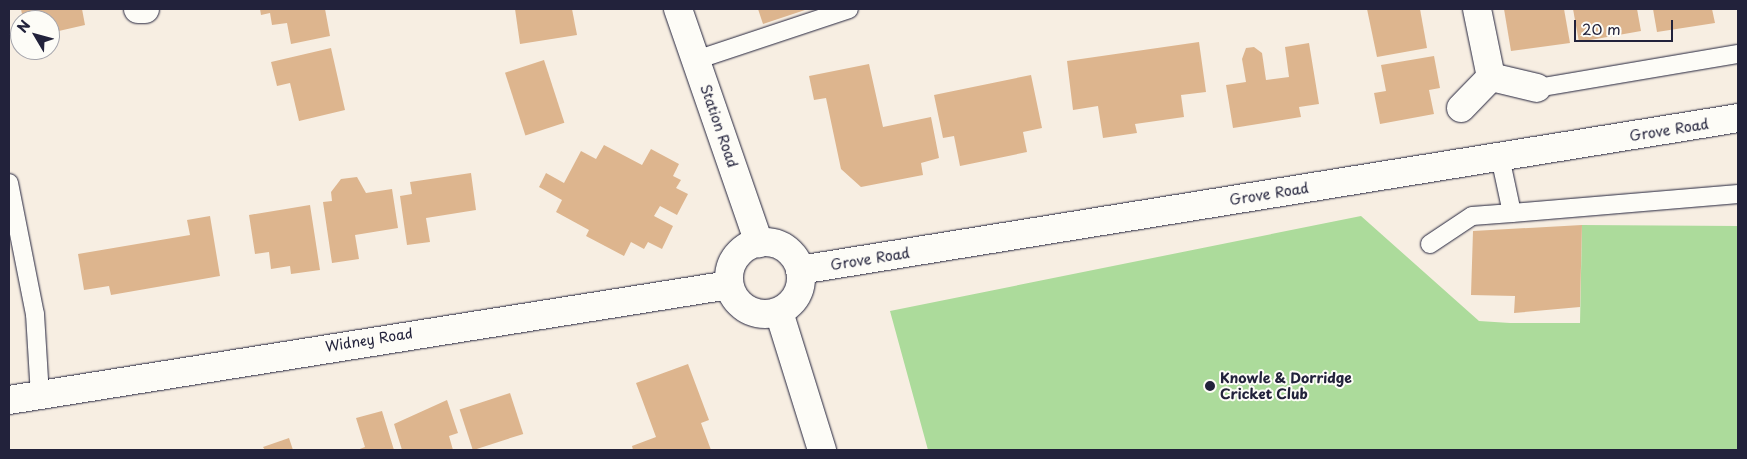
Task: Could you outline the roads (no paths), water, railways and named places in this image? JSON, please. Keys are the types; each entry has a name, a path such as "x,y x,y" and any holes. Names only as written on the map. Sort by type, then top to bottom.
{"street":[{"path":"138,9 146,9"},
{"name":"Station Road","path":"678,9 759,243"},
{"path":"1477,9 1491,77"},
{"path":"1491,77 1537,88"},
{"path":"1461,108 1491,77"},
{"name":"Grove Road","path":"800,270 1738,118"},
{"path":"759,243 782,246 800,270 799,290 779,312 747,310 729,285 735,257 759,243"},
{"name":"Widney Road","path":"9,400 729,285"},
{"path":"779,312 822,450"}],"lane":[{"path":"696,60 849,9"},
{"path":"1537,88 1738,54"},
{"path":"1500,157 1512,214"},
{"path":"9,183 35,314 40,395"},
{"path":"1430,244 1472,216 1738,194"}],"place":[{"name":"Knowle & Dorridge Cricket Club","path":"1210,386"}]}
